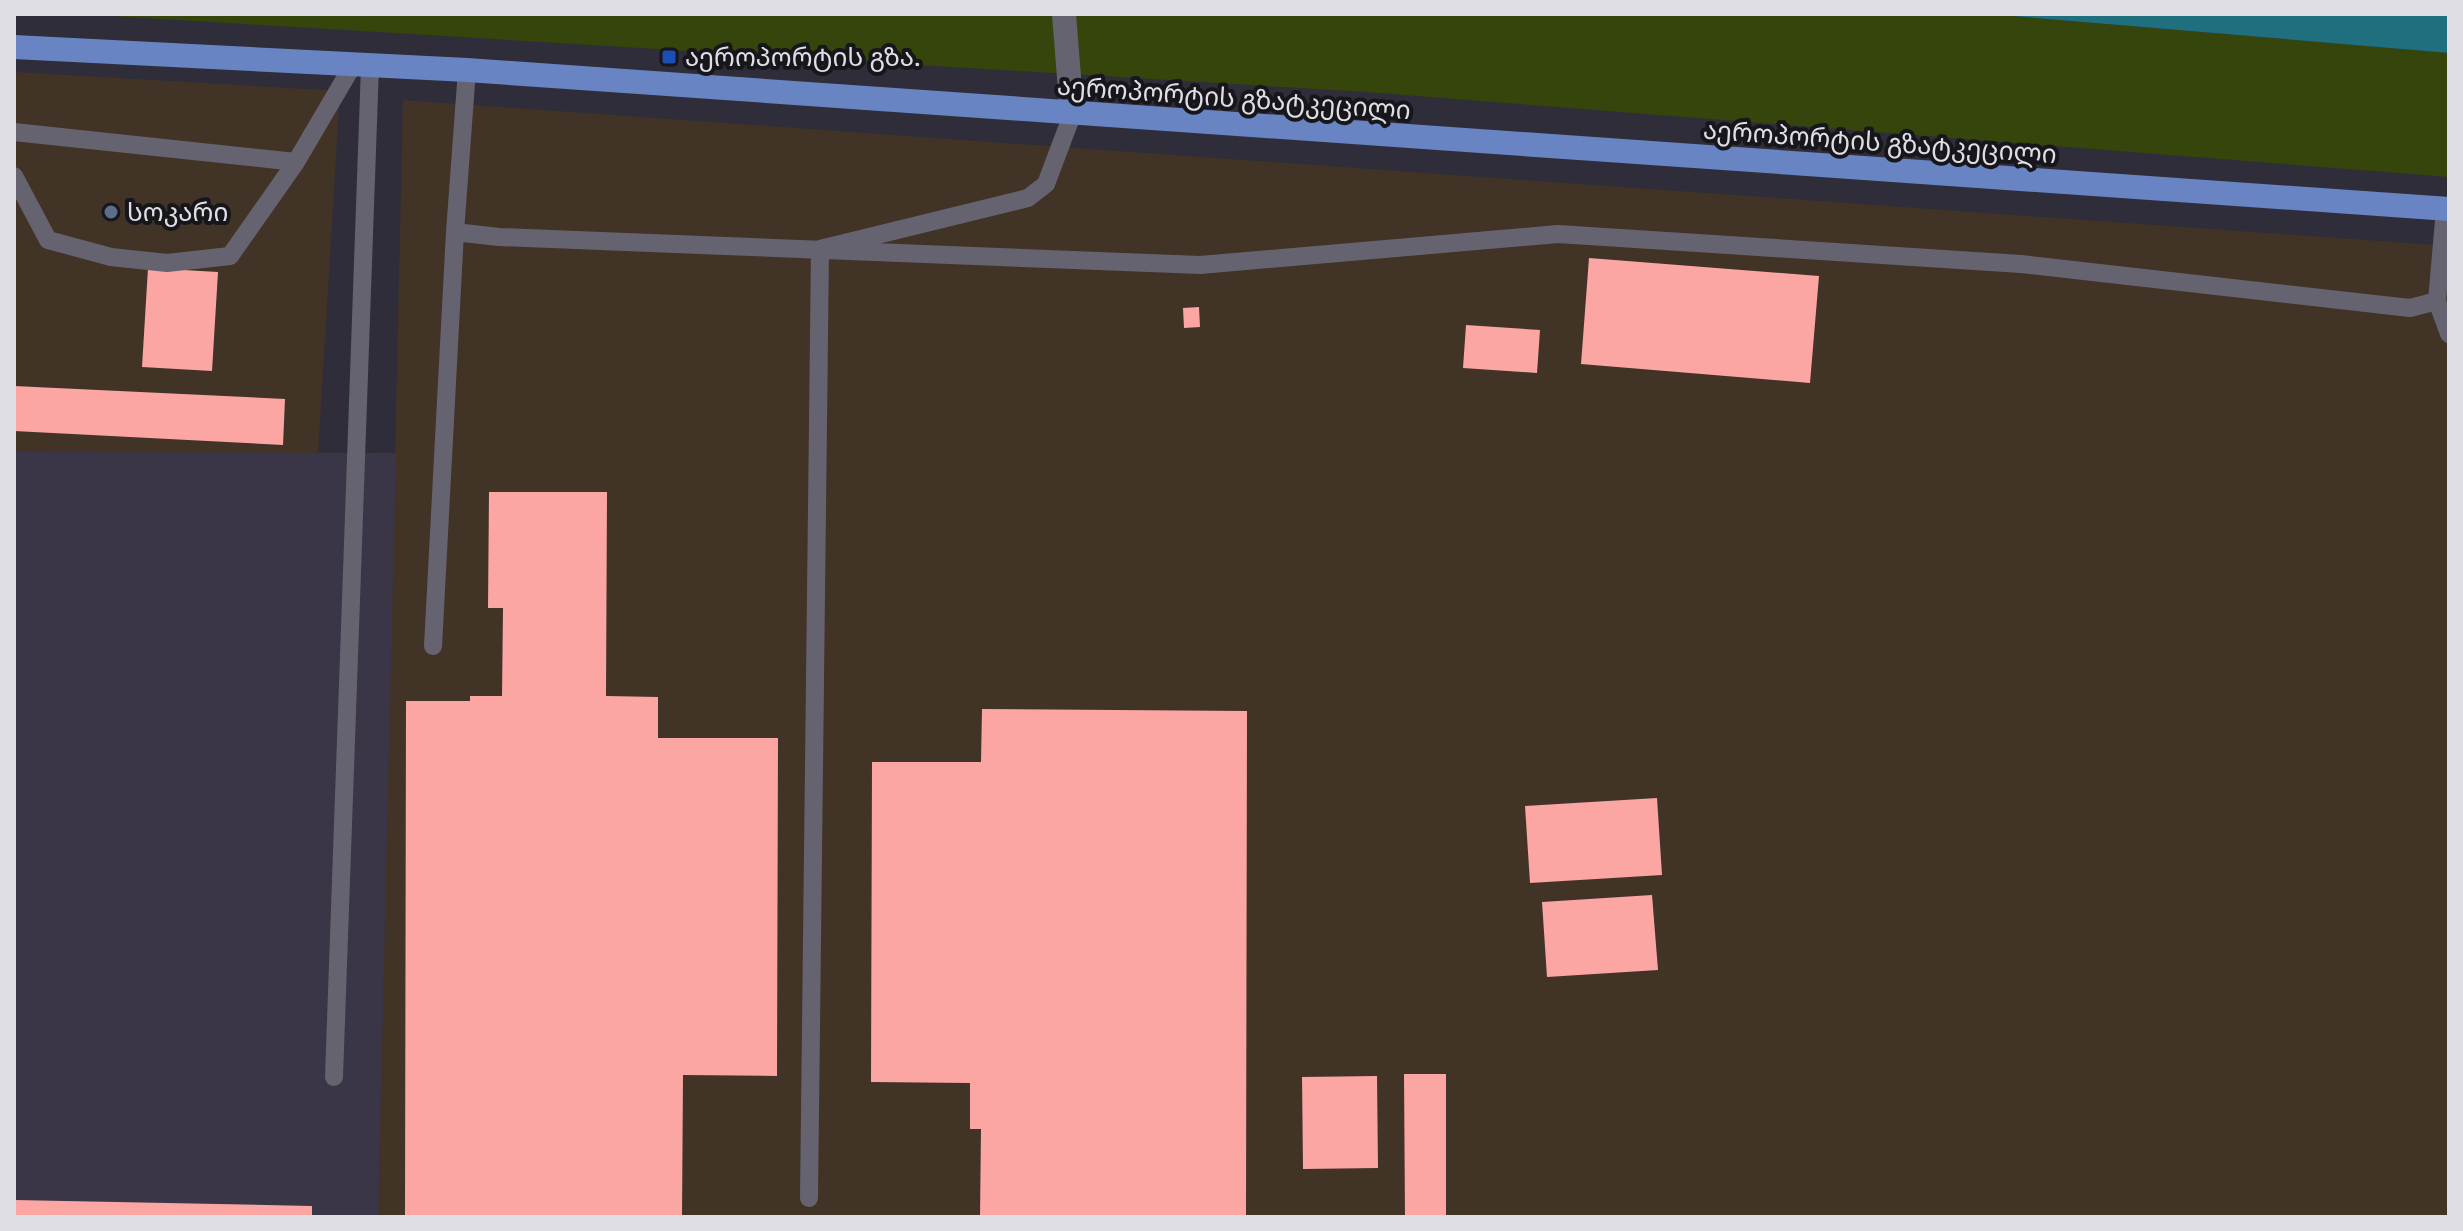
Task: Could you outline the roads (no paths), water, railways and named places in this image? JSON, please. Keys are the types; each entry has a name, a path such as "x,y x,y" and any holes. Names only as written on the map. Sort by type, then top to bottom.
{"highway":[{"name":"აეროპორტის გზატკეცილი","path":"14,47 467,70 1072,115 2447,209"}],"street":[{"path":"1064,14 1072,115"}],"lane":[{"path":"14,176 48,240 111,257 167,263 230,256 362,65"},
{"path":"334,1077 362,65"},
{"path":"433,646 455,232 467,70"},
{"path":"820,249 1028,198 1046,184 1072,115"},
{"path":"14,132 296,162"},
{"path":"2447,209 2437,301 2449,334"},
{"path":"455,232 1200,265 1558,234 2021,264 2410,308 2437,301"},
{"path":"809,1198 820,249"}],"water":[{"path":"1989,14 2449,14 2449,53"}],"place":[{"name":"აეროპორტის გზა.","path":"669,57"},
{"name":"სოკარი","path":"111,212"}]}
